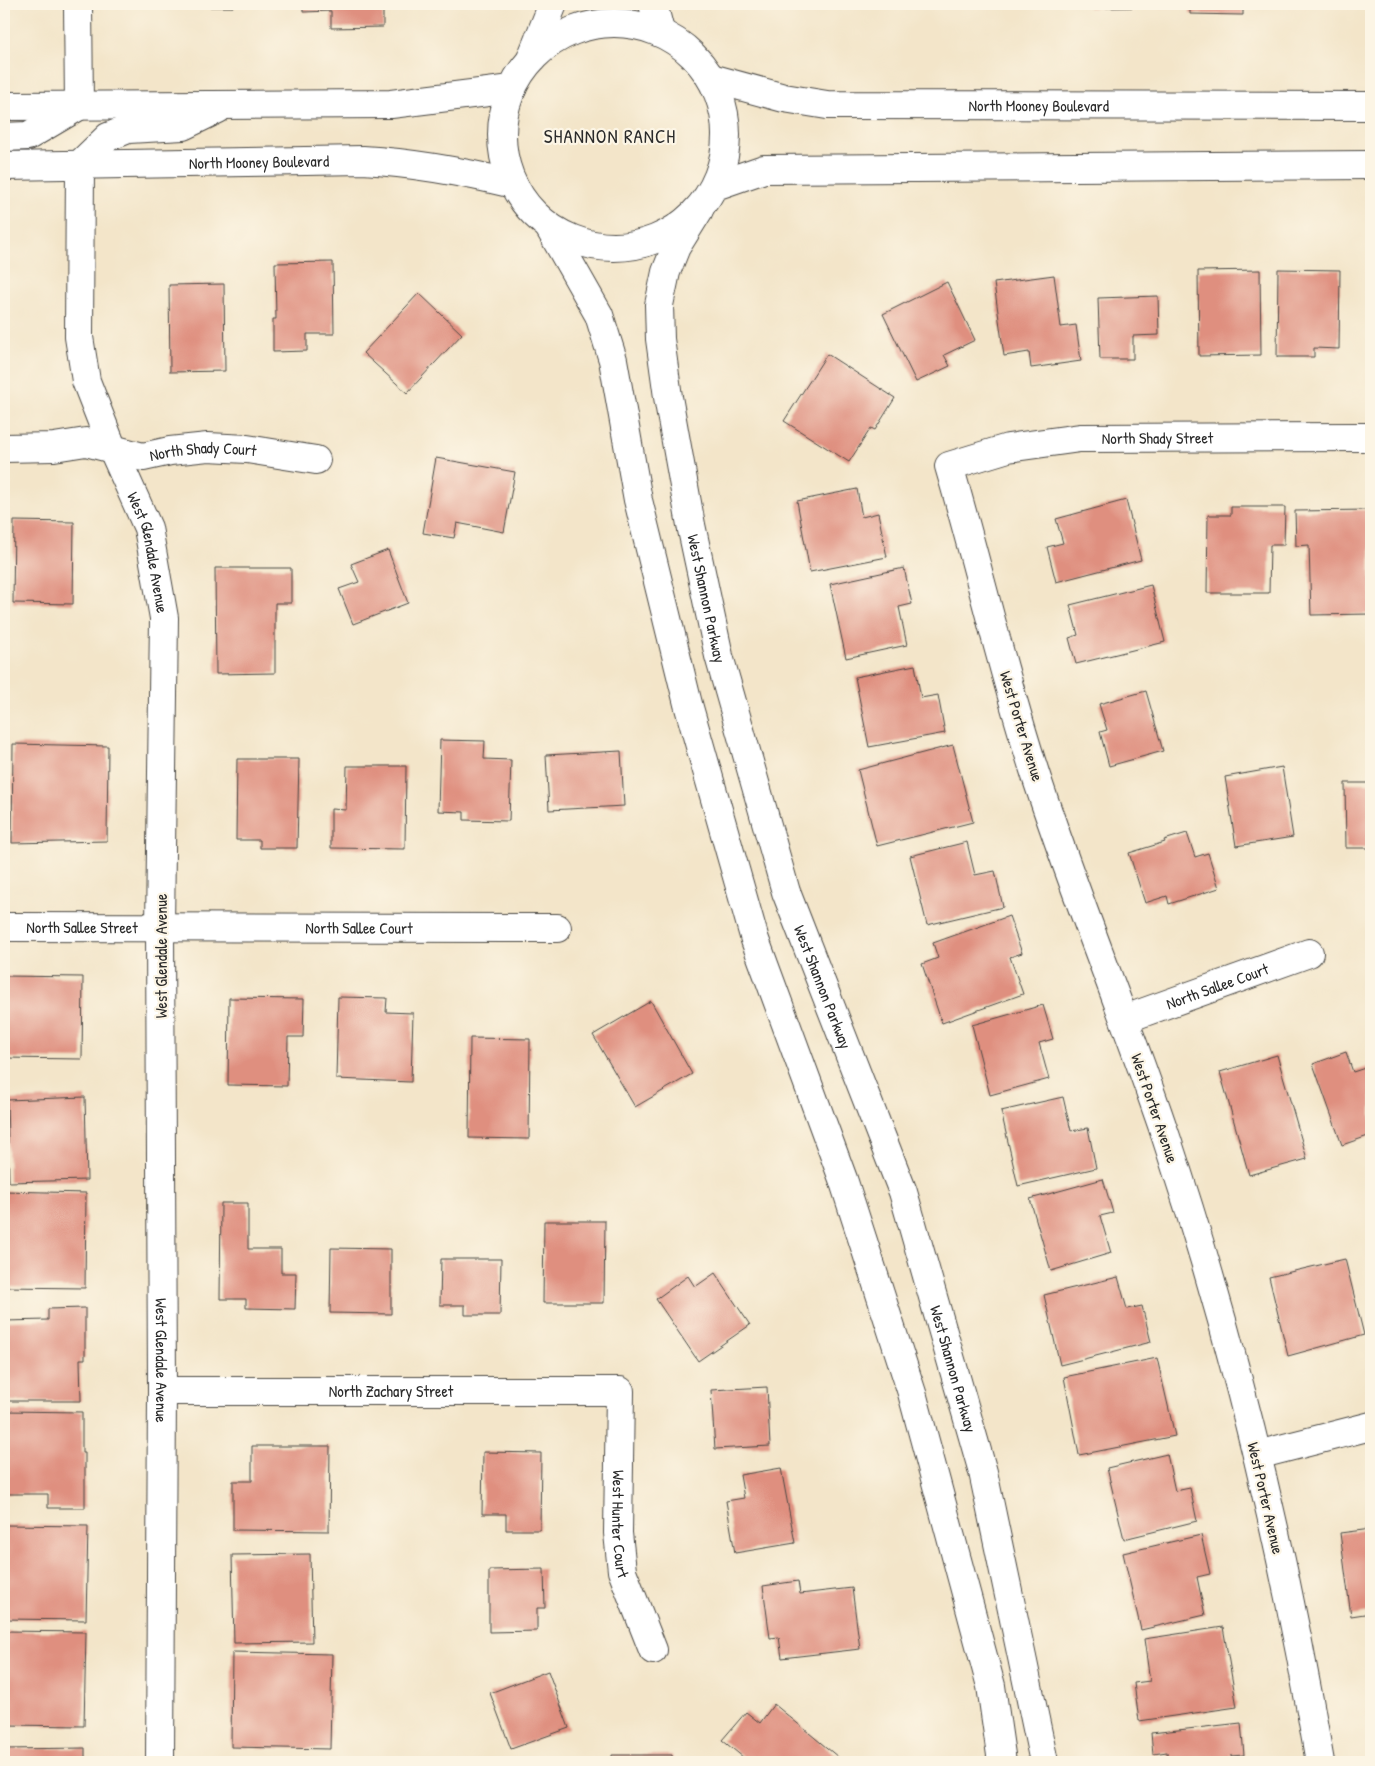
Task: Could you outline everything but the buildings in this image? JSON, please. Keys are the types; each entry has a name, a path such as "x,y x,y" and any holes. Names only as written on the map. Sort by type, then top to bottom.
{"street":[{"path":"78,4 79,106"},
{"path":"531,59 558,37 591,24 626,22 660,31 689,50 711,78 724,112 726,150 715,186 699,210 674,231 643,244 610,248 578,242 549,227 528,208 513,184 504,153 503,120 512,89 531,59 553,4"},
{"path":"654,4 660,31"},
{"name":"North Mooney Boulevard","path":"711,78 784,98 828,105 1371,106"},
{"path":"4,106 391,104 512,89"},
{"path":"4,137 28,136 79,106"},
{"path":"80,164 108,137 128,129 183,126 224,106"},
{"name":"North Mooney Boulevard","path":"4,166 372,161 468,173 513,184"},
{"name":"West Glendale Avenue","path":"80,164 79,337 86,381 113,450 148,528 164,618 160,927 162,1391 160,1762"},
{"path":"715,186 764,169 1371,165"},
{"name":"West Shannon Parkway","path":"699,210 676,247 666,272 659,305 660,339 691,525 719,656 786,892 905,1201 983,1472 1044,1762"},
{"path":"549,227 599,315 613,360 638,500 688,704 755,940 843,1179 912,1392 991,1686 1002,1762"},
{"name":"North Shady Street","path":"948,466 1008,448 1080,438 1371,436"},
{"name":"North Shady Court","path":"4,448 54,447 86,442 143,457 170,451 218,447 247,449 316,460"},
{"name":"West Porter Avenue","path":"948,466 1034,772 1167,1139 1229,1345 1257,1455 1294,1618 1320,1762"},
{"name":"North Sallee Street","path":"4,927 160,927"},
{"name":"North Sallee Court","path":"160,927 557,928"},
{"name":"North Sallee Court","path":"1125,1020 1309,953"},
{"name":"North Zachary Street","path":"162,1391 620,1391"},
{"name":"West Hunter Court","path":"620,1391 618,1534 622,1571 653,1650"},
{"path":"1257,1455 1371,1426"}],"district":[{"name":"SHANNON RANCH","path":"610,136"}]}
